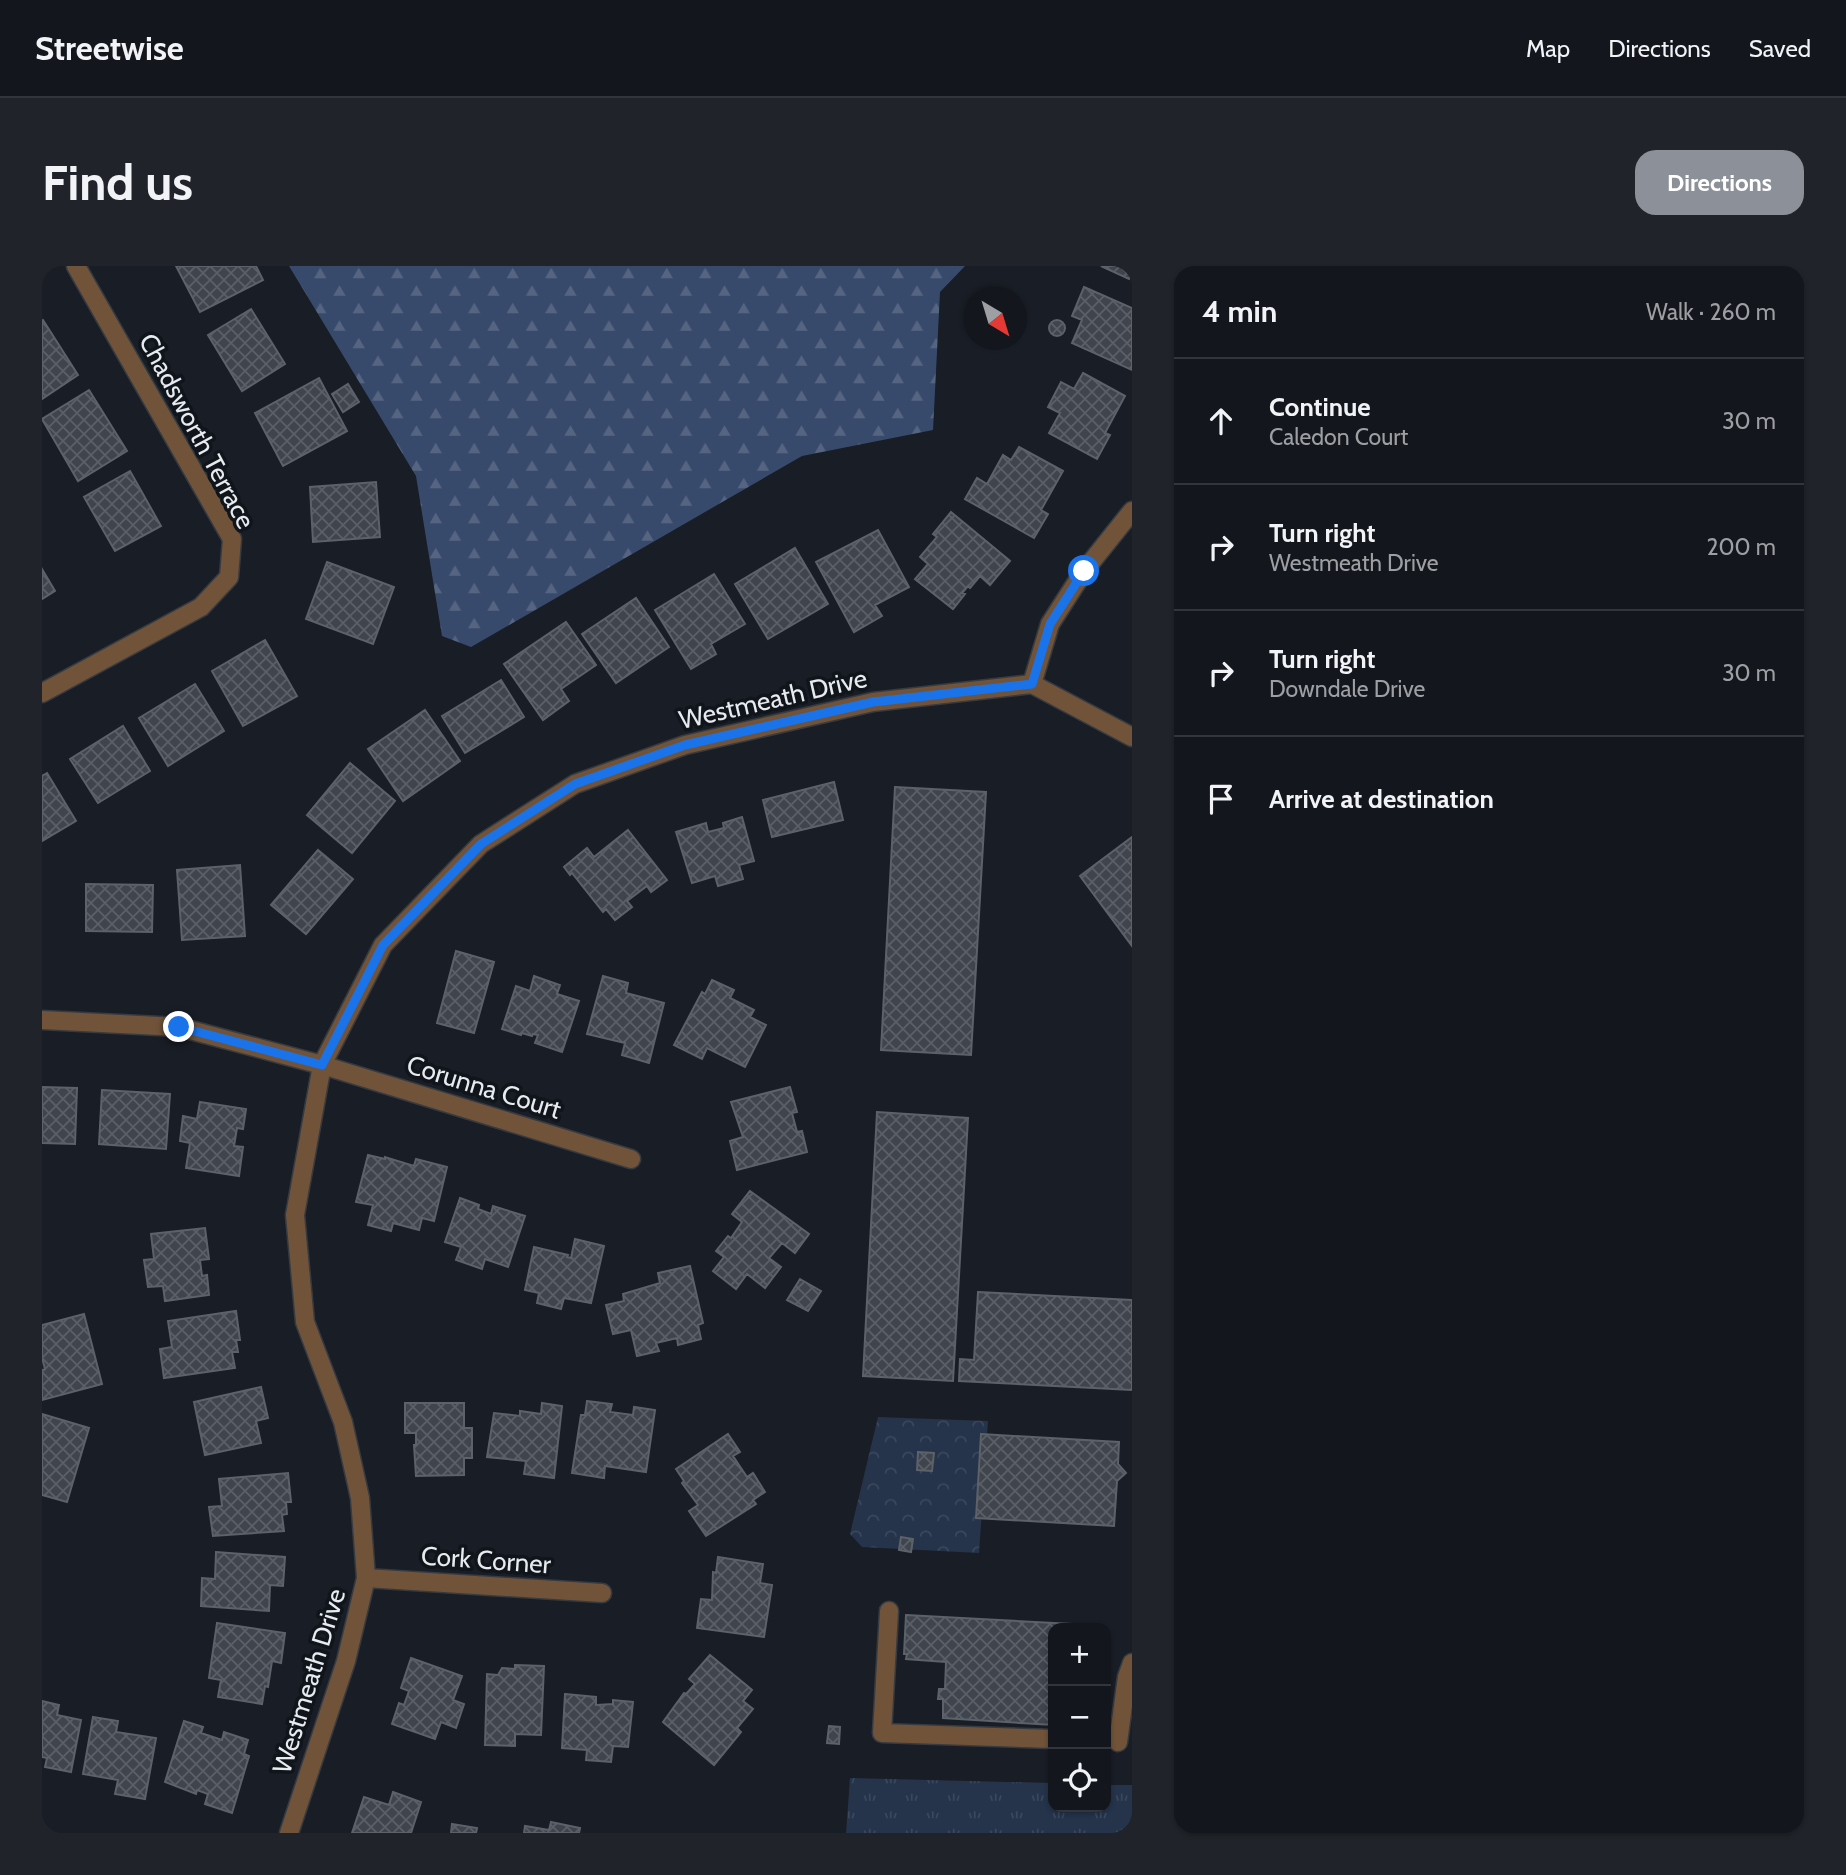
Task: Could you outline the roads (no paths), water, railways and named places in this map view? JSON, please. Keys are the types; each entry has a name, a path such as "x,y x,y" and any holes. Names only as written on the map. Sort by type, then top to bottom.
{"street":[{"name":"Chadsworth Terrace","path":"42,693 201,607 229,577 232,539 76,266"},
{"path":"1132,511 1084,571 1050,624 1032,684 1132,737"},
{"name":"Westmeath Drive","path":"289,1833 346,1661 366,1578 359,1498 343,1422 305,1322 295,1214 322,1065 383,945 481,844 575,784 685,745 873,702 1032,684"},
{"name":"Corunna Court","path":"42,1020 179,1027 322,1065 631,1159"},
{"name":"Cork Corner","path":"366,1578 603,1593"},
{"path":"889,1611 882,1732 1048,1740"},
{"path":"1119,1742 1127,1676 1132,1663"}]}
